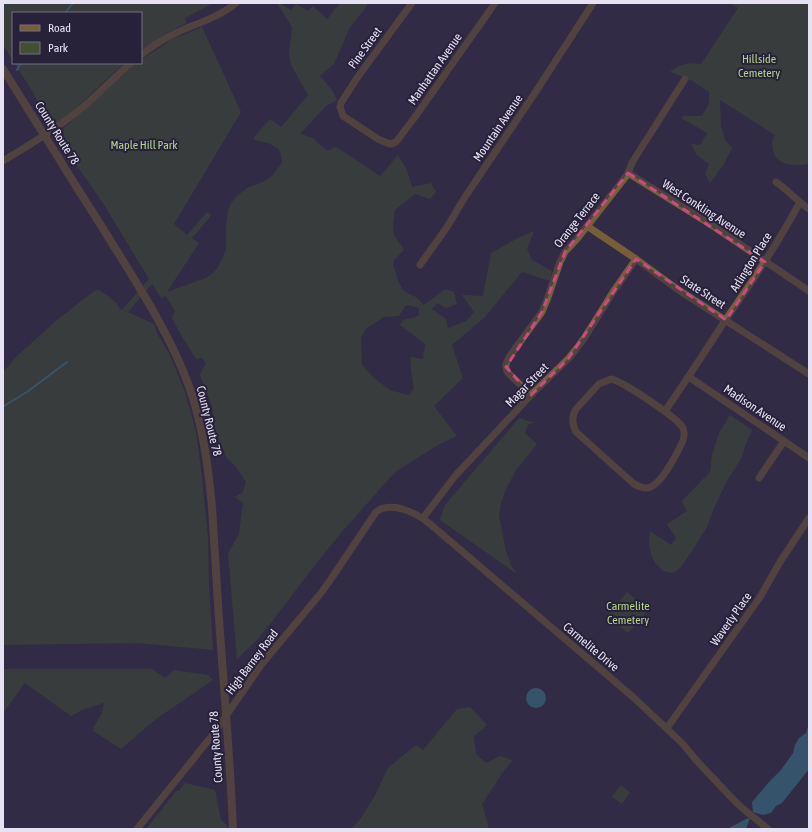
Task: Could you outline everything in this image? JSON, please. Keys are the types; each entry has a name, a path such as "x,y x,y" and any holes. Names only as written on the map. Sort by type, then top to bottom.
{"street":[{"path":"142,54 161,41 224,12 236,3"},
{"name":"Pine Street","path":"392,144 387,144 378,139 342,116 340,107 357,78 412,3"},
{"name":"Manhattan Avenue","path":"392,144 398,139 415,117 495,3"},
{"name":"Mountain Avenue","path":"420,265 447,227 593,3"},
{"path":"3,161 67,120 130,64"},
{"name":"County Route 78","path":"3,69 154,312 176,356 189,387 201,428 208,468 227,716 233,829"},
{"name":"Orange Terrace","path":"531,395 506,370 506,364 509,357 542,312 565,252 628,173 633,161 685,79"},
{"name":"West Conkling Avenue","path":"628,173 713,226 809,291"},
{"path":"776,182 809,209"},
{"name":"Arlington Place","path":"664,411 689,377 748,289 800,202"},
{"name":"State Street","path":"587,226 680,291 809,374"},
{"name":"Magar Street","path":"423,518 455,476 531,395 568,359 585,337 613,292 636,260"},
{"name":"Madison Avenue","path":"689,377 809,458"},
{"path":"611,379 628,387 664,411 684,429 684,439 659,482 647,488 634,484 576,432 572,421 573,413 580,404 599,384 611,379"},
{"path":"759,478 784,441"},
{"name":"Carmelite Drive","path":"384,508 390,506 396,507 423,518 605,672 667,728 741,807 768,829"},
{"name":"High Barney Road","path":"137,829 215,732 261,665 300,620 331,579 376,512 384,508"},
{"name":"Waverly Place","path":"667,728 760,597 780,562 809,518"}],"highlighted area":[{"path":"628,173 765,262 726,320 636,259 568,359 531,395 506,367 542,312 565,252"}],"green space":[{"path":"3,3 214,3 185,18 186,23 165,34 142,49 142,12 12,12 12,59 3,45"},
{"name":"Maple Hill Park","path":"277,3 291,10 296,4 308,11 313,6 327,19 340,3 365,3 368,5 350,27 334,64 320,76 332,90 337,100 326,106 300,134 313,138 327,151 336,147 380,176 398,155 407,170 412,187 431,183 436,192 430,199 415,194 395,210 393,226 394,235 404,250 394,260 393,264 398,281 403,290 416,297 424,305 445,289 454,292 457,304 446,308 437,303 432,309 446,319 448,328 466,321 474,312 462,295 483,296 491,253 517,238 534,231 527,249 532,260 552,271 550,281 522,272 485,317 452,345 463,378 434,406 457,436 438,445 395,472 341,533 255,642 237,659 228,553 239,534 243,503 235,497 243,492 246,482 237,468 226,457 215,428 212,406 200,375 206,363 202,358 196,359 172,318 175,311 165,295 162,299 152,284 128,312 154,324 158,335 169,353 184,389 196,431 208,537 213,650 138,643 3,645 3,372 17,356 57,320 94,291 99,290 108,296 122,310 149,279 103,203 68,153 63,129 135,64 142,64 142,59 171,40 202,27 241,112 174,224 187,235 206,213 208,212 211,214 192,238 199,243 167,292 206,278 213,273 219,266 226,249 226,226 228,211 231,203 247,188 263,182 272,176 282,163 279,149 268,143 254,140 254,137 270,119 281,127 308,95 291,65 289,53 292,27","holes":["406,305 419,308 419,315 403,320 400,325 425,344 423,359 410,357 414,389 408,395 390,390 374,378 362,365 361,337 367,328 384,317 399,316"]},
{"name":"Hillside Cemetery","path":"730,3 809,3 809,163 791,165 779,160 773,150 772,141 775,135 720,100 721,126 725,140 732,148 724,164 710,183 705,174 709,164 697,155 691,144 700,145 707,133 681,118 683,116 702,116 709,103 709,92 691,80 670,72 684,64 701,64 738,8"},
{"path":"15,64 124,64 57,124 42,110 31,89"},
{"path":"730,415 752,430 741,459 728,479 707,527 681,567 671,573 664,571 656,564 652,557 649,546 650,531 671,545 676,538 667,524 687,511 682,501 710,472 712,455 719,433"},
{"path":"519,418 535,423 528,424 525,433 537,444 516,470 505,491 499,516 506,551 511,565 517,574 440,520 445,505"},
{"name":"Carmelite Cemetery","path":"627,592 648,610 628,633 607,616"},
{"path":"3,669 152,669 165,678 174,670 208,675 213,680 156,719 121,749 92,730 102,713 104,703 84,709 71,716 25,683 3,713"},
{"path":"470,707 487,725 474,736 476,754 486,763 500,756 513,760 503,772 482,804 489,829 351,829 361,818 374,797 388,768 416,745 423,750 457,709"},
{"path":"185,783 215,790 221,820 227,825 228,829 146,829 177,790 179,791"},
{"path":"620,785 630,792 622,804 612,797"}],"water":[{"path":"536,688 543,691 546,698 543,705 536,708 529,705 526,698 529,691"},
{"path":"809,724 809,769 782,803 776,806 771,813 763,815 753,812 752,802 781,770 793,753 799,738 806,733"},
{"path":"750,818 746,829 727,829 746,819"}],"waterway":[{"path":"66,12 73,3"},
{"path":"17,70 22,64"},
{"path":"3,407 27,392 67,362"}]}
